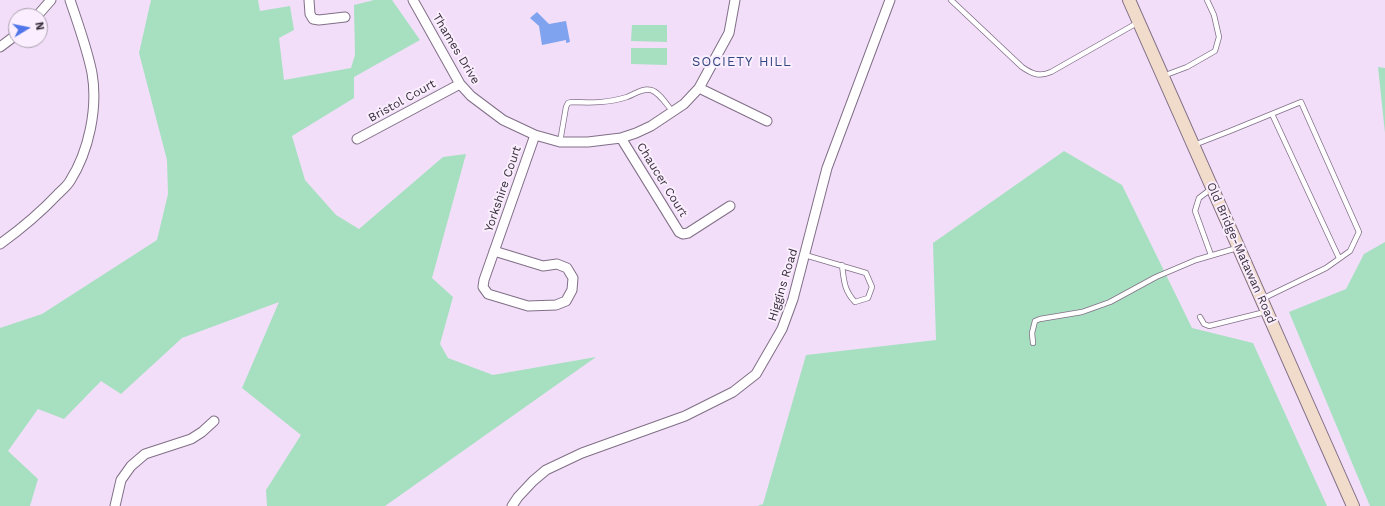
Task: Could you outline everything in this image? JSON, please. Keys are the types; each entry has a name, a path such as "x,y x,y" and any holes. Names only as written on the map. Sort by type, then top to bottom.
{"main road":[{"name":"Old Bridge-Matawan Road","path":"1129,0 1353,506"}],"street":[{"path":"44,8 51,0"},
{"path":"0,244 44,208 69,182 80,164 87,144 92,121 92,74 70,0"},
{"path":"309,0 310,14 313,19 320,20 345,17"},
{"name":"Thames Drive","path":"413,0 460,84 471,96 503,120 535,135 560,142 588,142 621,138 651,126 684,104 699,88 729,33 735,0"},
{"name":"Higgins Road","path":"512,506 528,486 546,470 582,453 685,416 733,392 756,374 782,329 793,300 827,168 890,0"},
{"name":"Bristol Court","path":"357,139 460,84"},
{"path":"699,88 767,121"},
{"name":"Yorkshire Court","path":"494,251 543,266 557,264 567,268 572,278 572,290 566,301 556,305 528,306 488,294 483,287 484,280 494,251 535,135"},
{"name":"Chaucer Court","path":"621,138 679,232 683,234 688,233 730,206"},
{"path":"115,506 122,480 131,466 145,454 191,440 214,420"}],"lane":[{"path":"951,0 1022,67 1032,74 1044,75 1051,72 1139,22"},
{"path":"1163,76 1187,67 1215,51 1219,38 1214,15 1207,0"},
{"path":"560,142 566,107 568,103 571,102 596,104 614,101 645,89 656,92 673,112"},
{"path":"1194,145 1301,102 1359,232 1350,251 1326,268 1262,299"},
{"path":"1272,114 1339,258"},
{"path":"1211,255 1195,211 1199,198 1212,188"},
{"path":"1033,343 1032,333 1035,321 1040,318 1082,312 1110,302 1156,277 1196,260 1239,247"},
{"path":"805,254 842,265 866,273 872,287 868,298 855,302 848,295 844,282 842,265"},
{"path":"1200,317 1204,324 1209,326 1267,311"}],"green space":[{"path":"151,0 258,0 260,11 290,6 294,30 279,38 284,80 351,68 355,55 354,5 374,0 392,0 420,40 354,77 354,98 292,136 305,180 336,215 359,229 443,157 466,154 432,278 453,297 440,344 448,358 493,375 596,357 385,506 267,506 266,490 301,435 242,388 279,302 182,338 121,394 101,381 64,419 38,409 8,451 38,479 30,506 0,506 0,328 42,314 157,240 168,194 167,160 139,53"},
{"path":"632,25 667,25 667,42 631,41"},
{"path":"631,48 667,48 667,65 631,64"},
{"path":"1378,67 1385,68 1385,133"},
{"path":"1064,151 1122,185 1192,328 1253,343 1327,506 757,506 763,504 806,355 936,340 933,243"},
{"path":"1385,242 1385,506 1370,506 1289,312 1346,289 1364,254"}],"water":[{"path":"537,12 549,24 566,21 570,42 566,43 566,40 542,45 539,26 530,18"}],"district":[{"name":"SOCIETY HILL","path":"742,62"}]}
